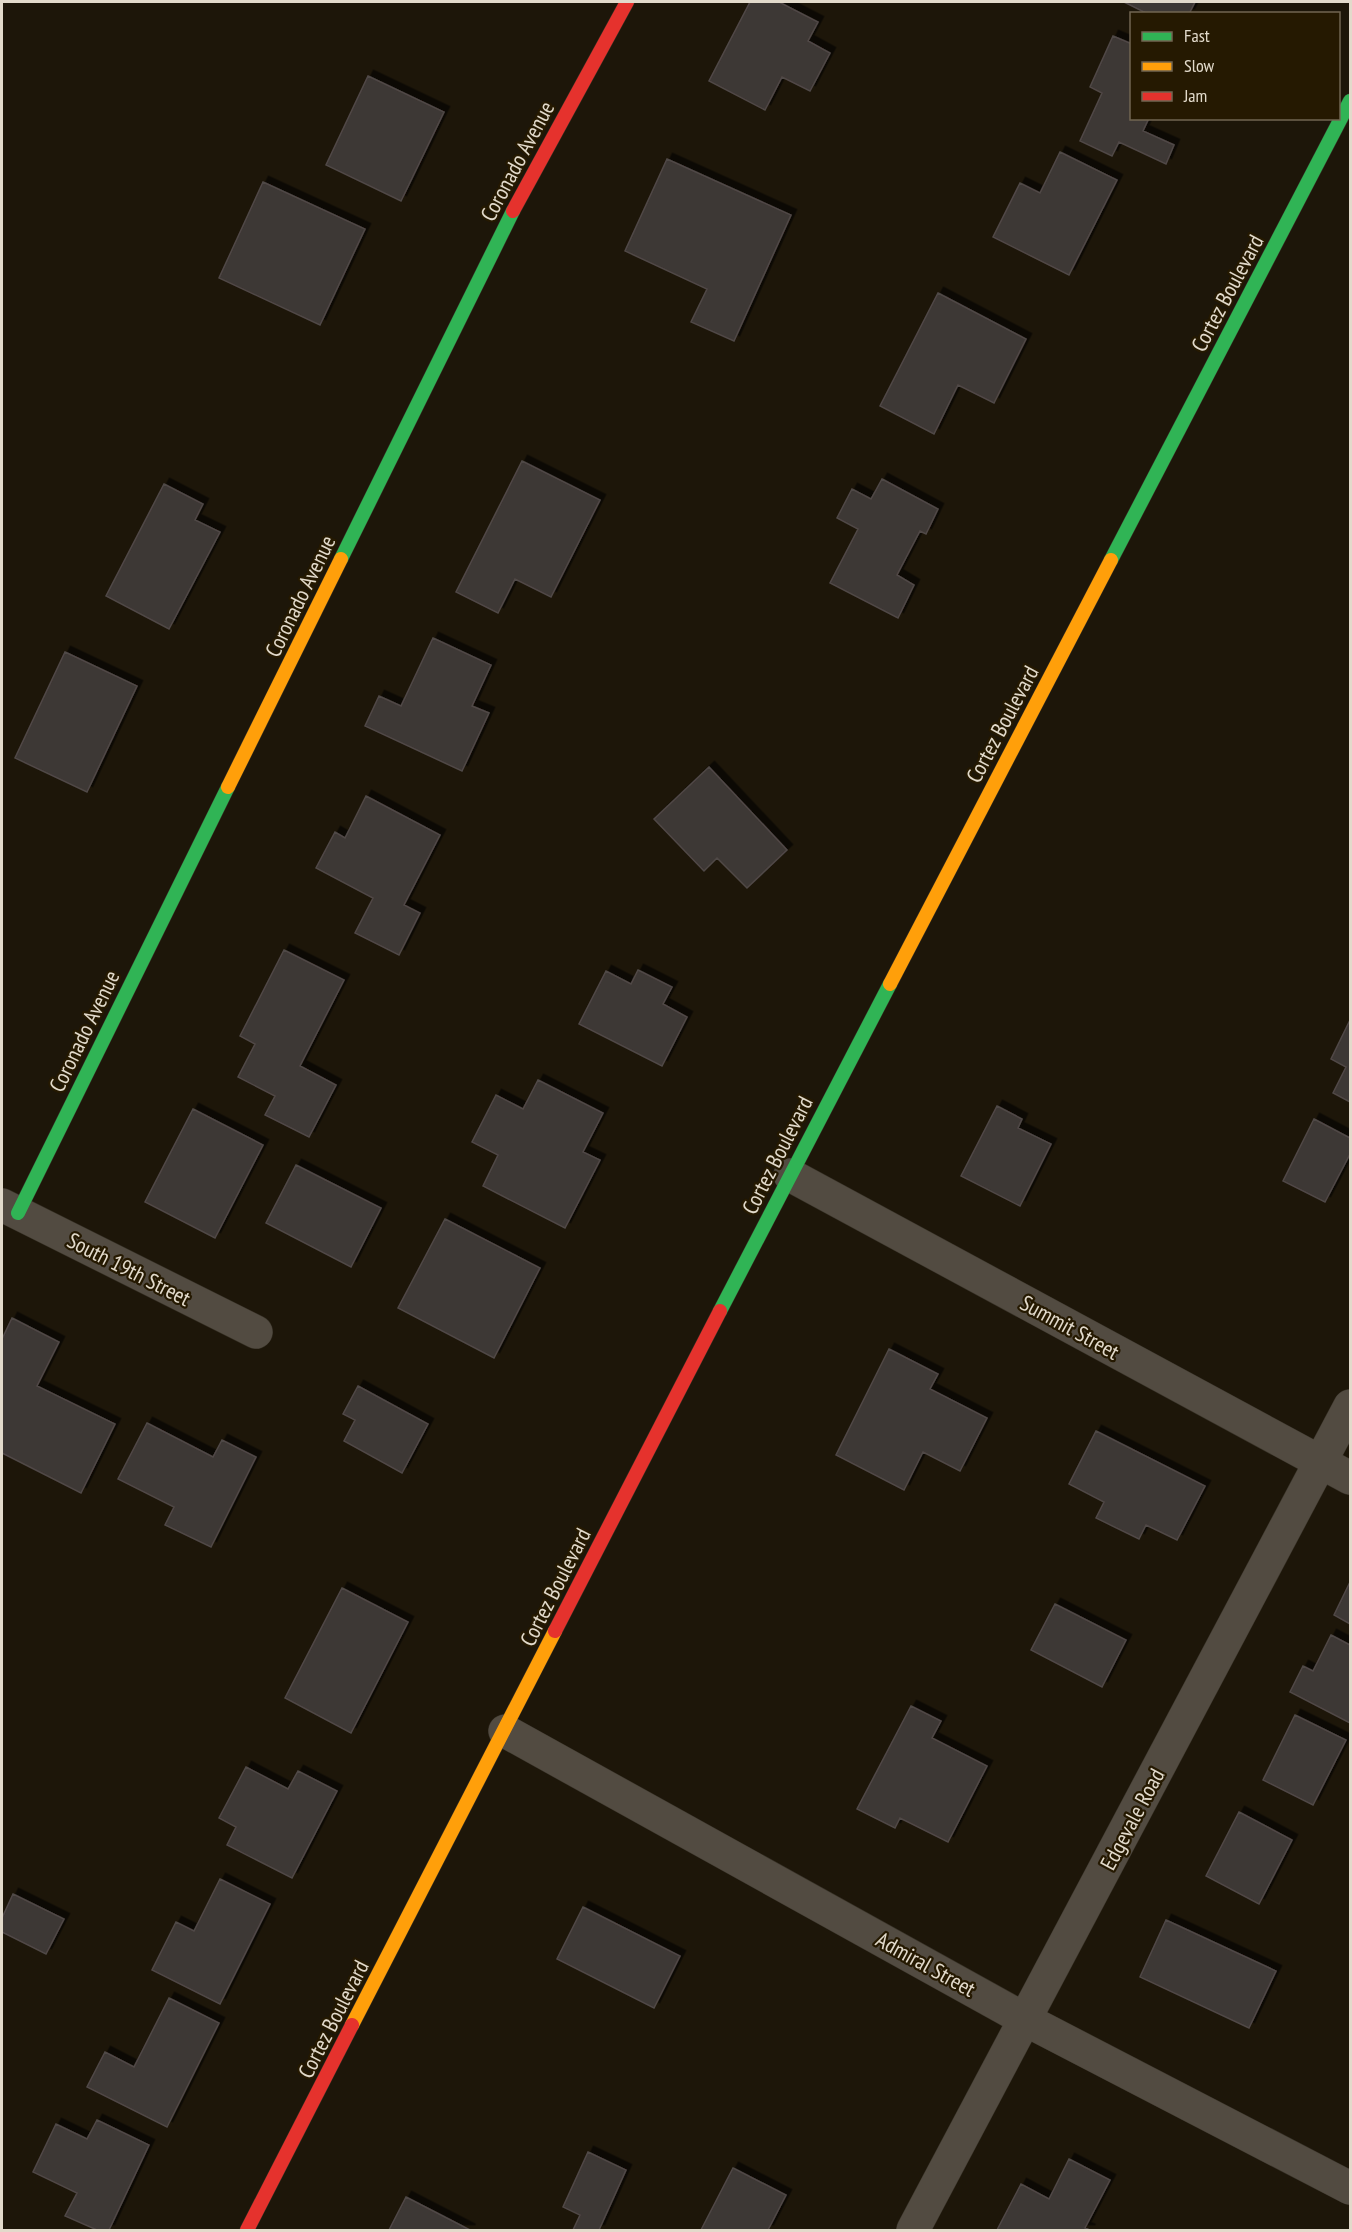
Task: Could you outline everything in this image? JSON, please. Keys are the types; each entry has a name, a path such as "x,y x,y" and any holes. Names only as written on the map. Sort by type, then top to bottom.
{"street":[{"name":"Coronado Avenue","path":"10,1209 522,193 627,2"},
{"name":"Cortez Boulevard","path":"247,2230 790,1175 1350,101"},
{"name":"Summit Street","path":"790,1175 1350,1478"},
{"name":"South 19th Street","path":"10,1209 256,1332"},
{"name":"Edgevale Road","path":"913,2230 1350,1406"},
{"name":"Admiral Street","path":"505,1731 1026,2020 1350,2188"}],"building":[{"path":"750,2 779,2 818,22 808,41 830,53 810,91 782,77 765,110 709,81"},
{"path":"1124,2 1195,2 1190,12 1144,12"},
{"path":"1113,36 1130,43 1130,120 1148,120 1143,131 1174,145 1166,164 1119,142 1112,156 1080,141 1102,93 1090,87"},
{"path":"368,76 444,112 401,201 326,165"},
{"path":"1060,152 1117,180 1069,275 993,237 1020,183 1040,193"},
{"path":"667,159 791,215 734,341 691,322 707,289 625,251"},
{"path":"263,182 365,229 320,325 219,278"},
{"path":"938,293 1026,339 994,403 958,385 934,434 880,406"},
{"path":"522,461 600,500 551,597 515,579 498,613 456,592"},
{"path":"882,479 938,509 926,534 920,531 897,575 914,585 898,618 830,583 858,529 837,518 852,489 871,499"},
{"path":"164,484 203,504 195,520 220,532 169,629 106,596"},
{"path":"433,638 491,665 472,706 489,713 462,771 365,726 379,696 401,706"},
{"path":"65,652 137,686 87,792 15,758"},
{"path":"709,767 787,850 747,888 717,858 704,871 654,819"},
{"path":"366,796 440,835 404,905 420,913 399,955 355,933 373,898 316,868 335,832 345,838"},
{"path":"284,950 344,980 300,1066 336,1085 309,1137 265,1115 275,1096 238,1077 255,1044 240,1036"},
{"path":"638,970 672,987 663,1004 687,1017 662,1066 579,1024 606,971 631,984"},
{"path":"1350,1020 1350,1102 1333,1093 1346,1067 1331,1059"},
{"path":"538,1080 603,1113 583,1152 600,1160 565,1228 483,1186 498,1155 472,1142 496,1095 523,1109"},
{"path":"997,1106 1022,1119 1018,1128 1051,1144 1020,1206 961,1176"},
{"path":"193,1109 263,1145 215,1238 145,1202"},
{"path":"1314,1119 1350,1138 1350,1154 1325,1202 1283,1181"},
{"path":"296,1165 381,1208 351,1267 266,1223"},
{"path":"445,1219 540,1268 494,1358 398,1308"},
{"path":"12,1318 59,1342 37,1386 115,1424 81,1493 2,1453 2,1339"},
{"path":"889,1349 938,1374 930,1389 987,1418 960,1471 923,1452 904,1490 836,1455"},
{"path":"358,1386 428,1424 402,1473 344,1441 355,1420 343,1414"},
{"path":"147,1423 213,1457 222,1440 256,1457 211,1547 165,1525 174,1507 118,1479"},
{"path":"1096,1431 1205,1486 1177,1540 1146,1525 1139,1539 1096,1518 1104,1502 1069,1484"},
{"path":"1350,1582 1350,1624 1334,1615"},
{"path":"342,1588 408,1622 351,1733 285,1698"},
{"path":"1055,1604 1126,1640 1102,1687 1031,1650"},
{"path":"1331,1635 1350,1645 1350,1723 1290,1692 1303,1666 1313,1671"},
{"path":"911,1706 941,1721 932,1738 987,1766 948,1842 900,1818 895,1828 857,1809"},
{"path":"1295,1715 1346,1740 1313,1805 1263,1780"},
{"path":"246,1767 288,1789 298,1771 337,1791 292,1878 227,1845 236,1827 219,1818"},
{"path":"1239,1812 1292,1840 1259,1904 1206,1876"},
{"path":"220,1879 270,1904 220,2004 152,1970 176,1922 194,1931"},
{"path":"13,1894 64,1919 46,1954 2,1932 2,1918"},
{"path":"583,1907 680,1956 654,2008 557,1959"},
{"path":"1166,1920 1276,1971 1249,2028 1140,1977"},
{"path":"169,1998 219,2023 167,2127 87,2087 105,2052 134,2067"},
{"path":"97,2120 149,2145 109,2230 97,2230 65,2216 77,2193 33,2172 56,2124 87,2139"},
{"path":"588,2152 626,2170 599,2230 573,2230 580,2215 563,2207"},
{"path":"1069,2159 1110,2180 1085,2228 1090,2230 997,2230 1021,2184 1049,2199"},
{"path":"733,2168 786,2195 768,2230 701,2230"},
{"path":"406,2197 470,2230 389,2230"}],"traffic: fast":[{"path":"1111,560 1350,101"},
{"path":"341,559 513,211"},
{"path":"18,1213 228,787"},
{"path":"720,1311 890,984"}],"traffic: slow":[{"path":"228,787 341,559"},
{"path":"890,984 1111,560"},
{"path":"352,2025 555,1631"}],"traffic: jam":[{"path":"513,211 627,2"},
{"path":"555,1631 720,1311"},
{"path":"247,2230 352,2025"}]}
